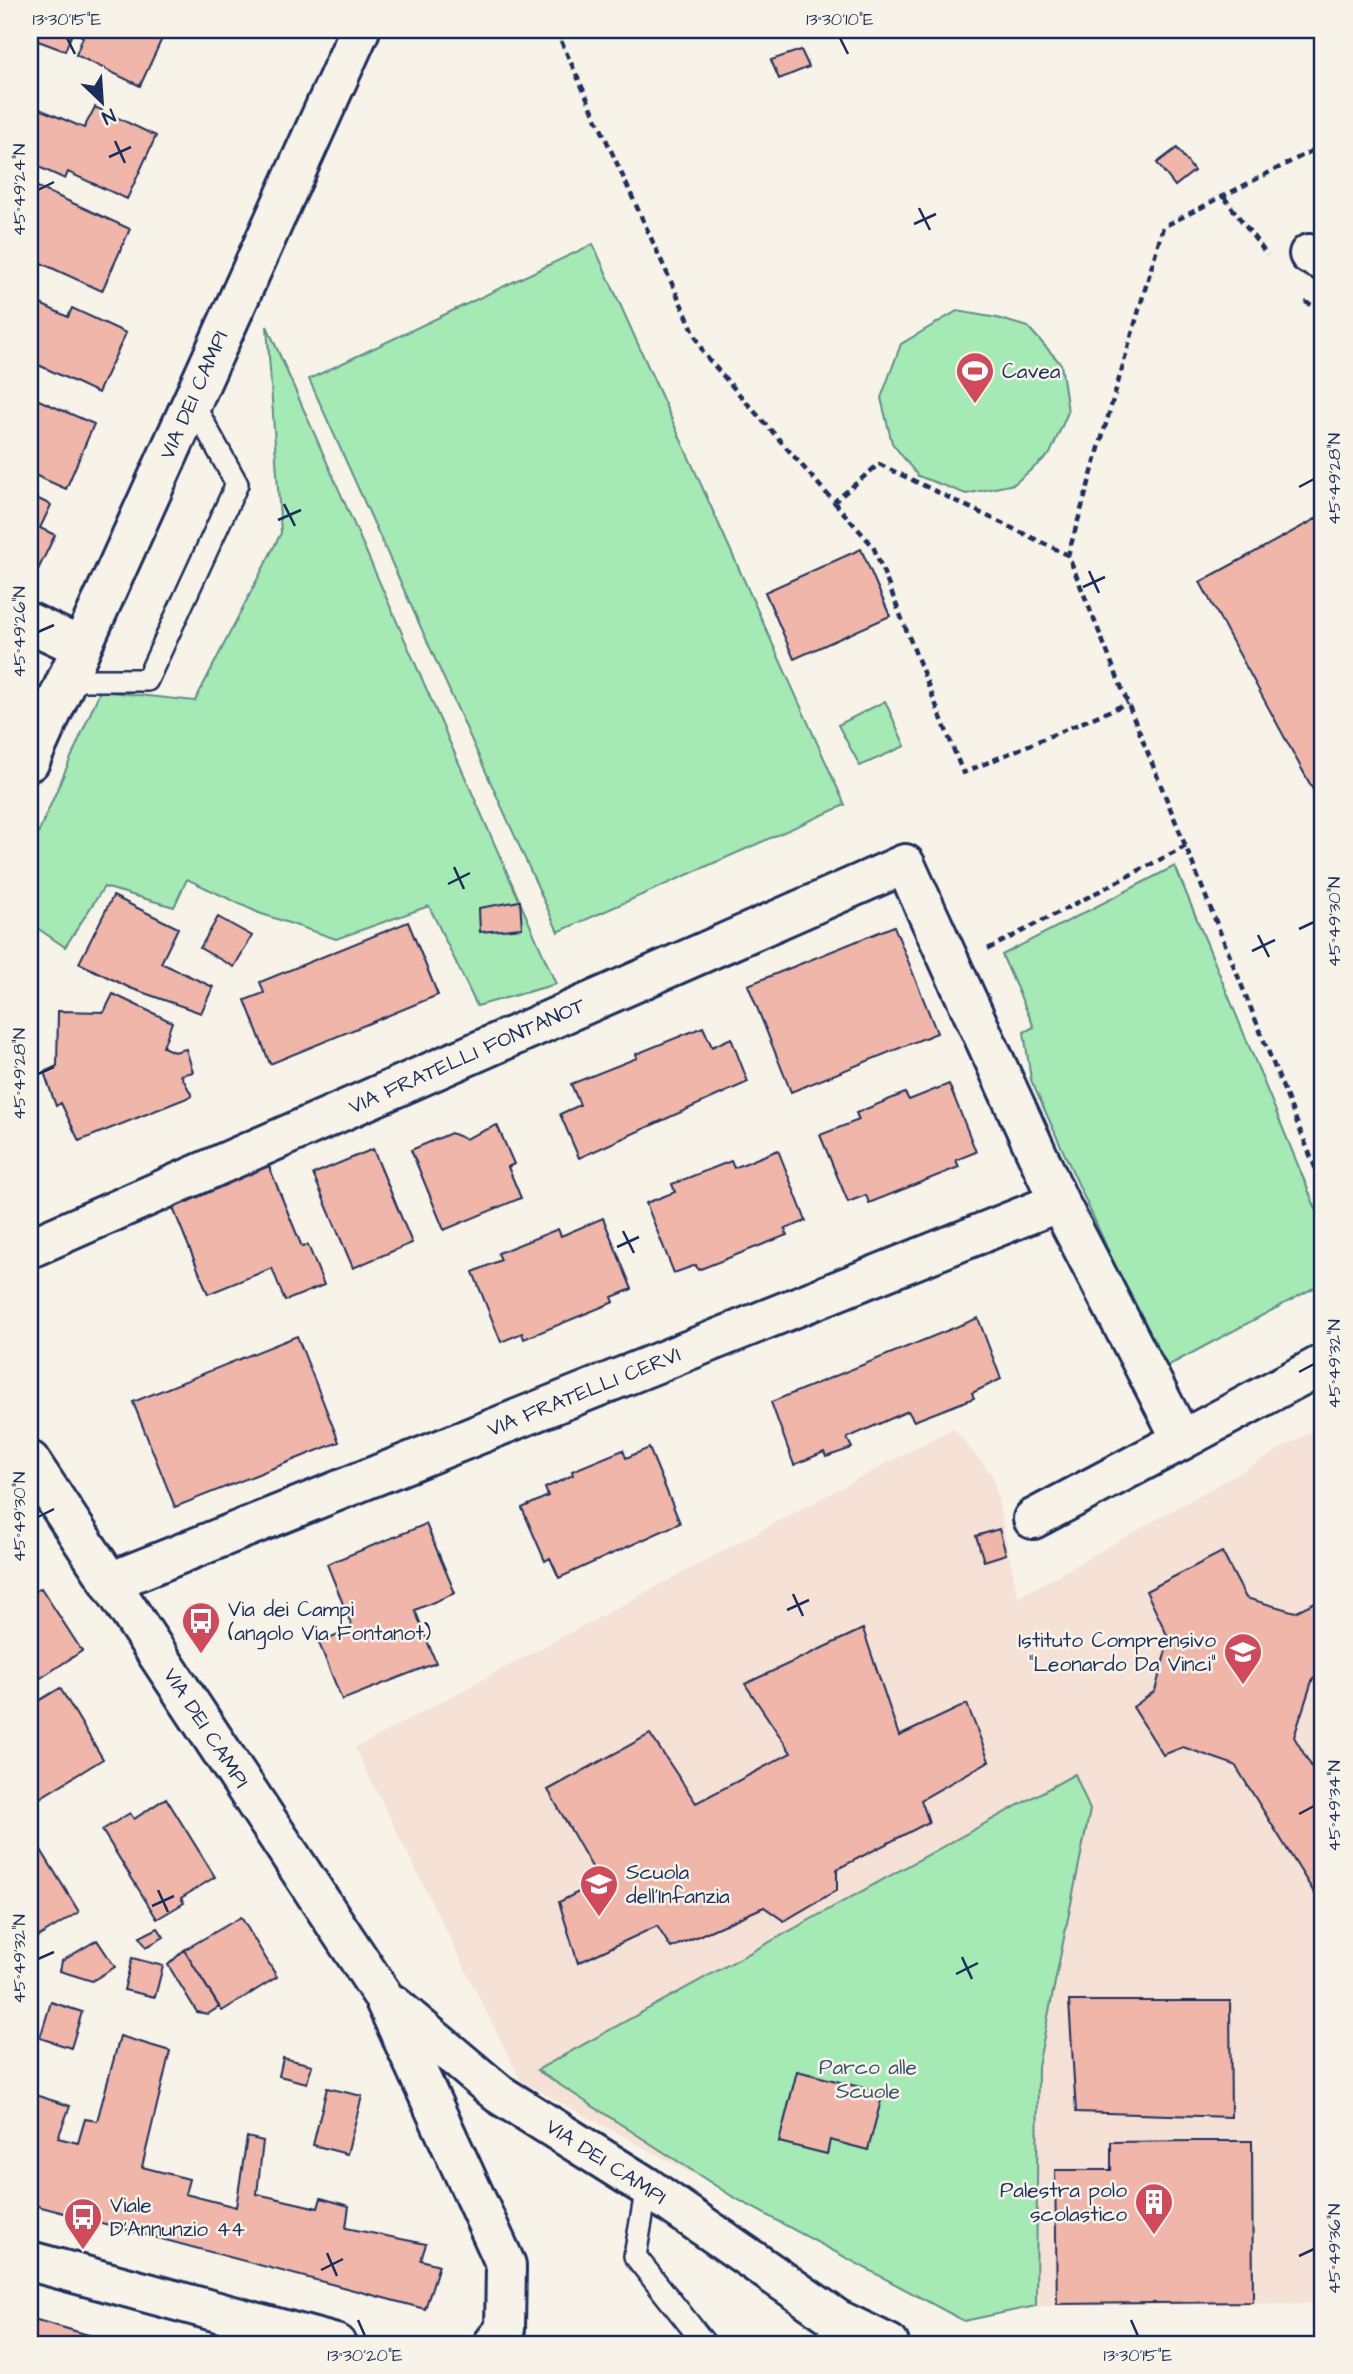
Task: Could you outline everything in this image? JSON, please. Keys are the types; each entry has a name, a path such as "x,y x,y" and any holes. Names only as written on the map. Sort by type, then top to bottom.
{"street":[{"name":"VIA DEI CAMPI","path":"30,761 360,30"},
{"path":"30,622 73,663"},
{"name":"VIA FRATELLI FONTANOT","path":"30,1248 905,864 952,968"},
{"path":"952,968 1059,1202 1182,1440"},
{"name":"VIA FRATELLI CERVI","path":"110,1582 1059,1202"},
{"path":"1033,1519 1323,1364"},
{"name":"VIA DEI CAMPI","path":"30,1461 383,1996 506,2265 505,2329 493,2344"},
{"name":"VIA DEI CAMPI","path":"383,1996 499,2094 647,2187 842,2336 889,2344"},
{"path":"30,2261 336,2344"}],"lane":[{"path":"73,663 147,680 237,484 191,400"},
{"path":"647,2187 635,2256 705,2344"}],"path":[{"path":"556,30 704,354 873,546 963,774 1128,703"},
{"path":"1323,145 1163,227 1068,555 1323,1187"},
{"path":"834,502 879,464 1068,555"},
{"path":"952,968 1186,846"}],"shaded area":[{"path":"1323,1425 1323,2303 1036,2306 964,2321 521,2081 355,1748 953,1428 993,1476 1018,1598"}],"green space":[{"path":"593,244 845,805 558,932 309,379"},
{"name":"Cavea","path":"957,311 1028,327 1061,364 1068,412 1050,454 1014,484 966,494 918,476 892,443 881,398 901,344"},
{"path":"267,326 556,984 477,1006 429,906 336,939 259,913 187,879 174,907 104,887 65,947 30,923 30,852 100,691 195,701 281,533"},
{"path":"885,701 905,746 860,766 838,725"},
{"path":"1175,866 1323,1226 1323,1283 1162,1369 1031,1080 1024,1032 1034,1027 1002,955"},
{"name":"Parco alle Scuole","path":"1075,1774 1090,1810 1038,2066 1036,2306 964,2321 733,2197 537,2070"}],"building":[{"path":"30,30 166,30 140,86 76,55 83,37 73,31 65,51 30,38"},
{"path":"801,50 809,67 779,79 771,60"},
{"path":"30,105 84,128 95,107 156,136 127,199 68,172 65,179 30,163"},
{"path":"1177,148 1194,171 1175,186 1157,163"},
{"path":"35,186 130,229 102,291 30,258 30,196"},
{"path":"34,301 68,317 72,308 126,333 98,393 30,361 30,311"},
{"path":"34,398 94,424 66,489 30,473 30,407"},
{"path":"30,495 51,505 40,528 55,535 33,580 30,578"},
{"path":"1323,515 1323,808 1200,582"},
{"path":"861,549 890,616 794,659 765,592"},
{"path":"113,896 178,928 161,963 213,987 201,1013 130,988 79,963"},
{"path":"520,901 522,928 480,932 479,908"},
{"path":"218,917 252,936 234,967 200,948"},
{"path":"408,922 438,995 270,1064 245,1000 264,993 260,982"},
{"path":"894,926 937,1033 791,1092 748,985"},
{"path":"113,994 172,1022 163,1047 174,1052 186,1049 193,1072 181,1075 192,1096 79,1141 61,1103 56,1106 44,1072 57,1066 58,1011 104,1012"},
{"path":"703,1027 712,1047 731,1038 748,1082 579,1158 560,1114 580,1105 571,1084 637,1058 636,1054"},
{"path":"949,1084 976,1152 956,1160 959,1167 869,1203 866,1195 848,1202 820,1135 859,1120 856,1113 905,1093 909,1100"},
{"path":"497,1125 514,1164 508,1167 521,1198 444,1230 411,1150 451,1133 465,1139"},
{"path":"373,1149 412,1243 353,1268 313,1174"},
{"path":"778,1150 806,1221 785,1229 787,1235 698,1270 696,1265 674,1273 646,1203 675,1192 672,1184 731,1161 734,1168"},
{"path":"268,1164 302,1247 308,1245 324,1285 285,1301 272,1268 208,1294 171,1203"},
{"path":"603,1218 632,1289 612,1297 614,1302 524,1339 522,1333 501,1342 473,1272 501,1260 498,1253 558,1229 561,1236"},
{"path":"978,1318 1001,1379 972,1393 974,1398 914,1421 908,1411 847,1438 852,1448 826,1457 824,1452 794,1465 771,1402"},
{"path":"297,1336 339,1442 175,1507 133,1402"},
{"path":"649,1448 680,1523 559,1578 550,1558 545,1561 522,1508 548,1496 545,1488 573,1475 572,1471 623,1450 626,1458"},
{"path":"426,1524 455,1593 415,1610 436,1663 342,1700 319,1643 353,1629 327,1564"},
{"path":"999,1529 1006,1554 984,1561 976,1536"},
{"path":"1222,1552 1246,1598 1295,1612 1323,1598 1323,1672 1313,1678 1294,1737 1323,1786 1323,1907 1235,1765 1183,1747 1163,1755 1133,1707 1155,1691 1169,1639 1146,1591"},
{"path":"41,1588 82,1651 30,1685 30,1595"},
{"path":"863,1629 899,1736 967,1704 989,1761 921,1800 929,1822 837,1869 837,1890 784,1921 764,1907 671,1948 657,1926 578,1963 559,1902 600,1881 548,1790 650,1734 696,1803 791,1753 745,1684"},
{"path":"60,1688 103,1759 30,1804 30,1706"},
{"path":"166,1798 215,1877 181,1898 184,1903 157,1919 102,1830 130,1813 134,1819"},
{"path":"30,1832 79,1912 31,1941 30,1938"},
{"path":"241,1917 277,1977 222,2011 184,1950"},
{"path":"158,1928 164,1937 146,1947 140,1937"},
{"path":"97,1940 115,1967 92,1981 60,1971 62,1961"},
{"path":"184,1950 219,2007 208,2014 197,2012 168,1965"},
{"path":"132,1958 163,1966 155,1997 124,1990"},
{"path":"1069,2001 1230,2001 1231,2117 1076,2112"},
{"path":"51,2002 82,2012 71,2048 40,2038"},
{"path":"120,2036 170,2051 142,2167 189,2179 185,2194 236,2207 247,2137 263,2141 257,2194 318,2208 321,2198 349,2206 346,2228 426,2244 421,2260 439,2265 425,2309 30,2204 32,2094 70,2106 58,2138 78,2143 85,2119 97,2121"},
{"path":"283,2058 312,2065 307,2083 279,2076"},
{"path":"797,2071 883,2093 868,2150 830,2140 827,2154 779,2142"},
{"path":"327,2088 362,2096 347,2154 313,2145"},
{"name":"Palestra polo scolastico","path":"1252,2141 1253,2302 1057,2304 1055,2170 1111,2170 1111,2142"},
{"path":"30,2318 92,2336 90,2344 30,2344"}],"place":[{"name":"Cavea","path":"975,405"},
{"name":"Via dei Campi (angolo Via Fontanot)","path":"201,1655"},
{"name":"Istituto Comprensivo \"Leonardo Da Vinci\"","path":"1243,1686"},
{"name":"Scuola dell'Infanzia","path":"599,1918"},
{"name":"Palestra polo scolastico","path":"1154,2236"},
{"name":"Viale D'Annunzio 44","path":"83,2251"}]}
